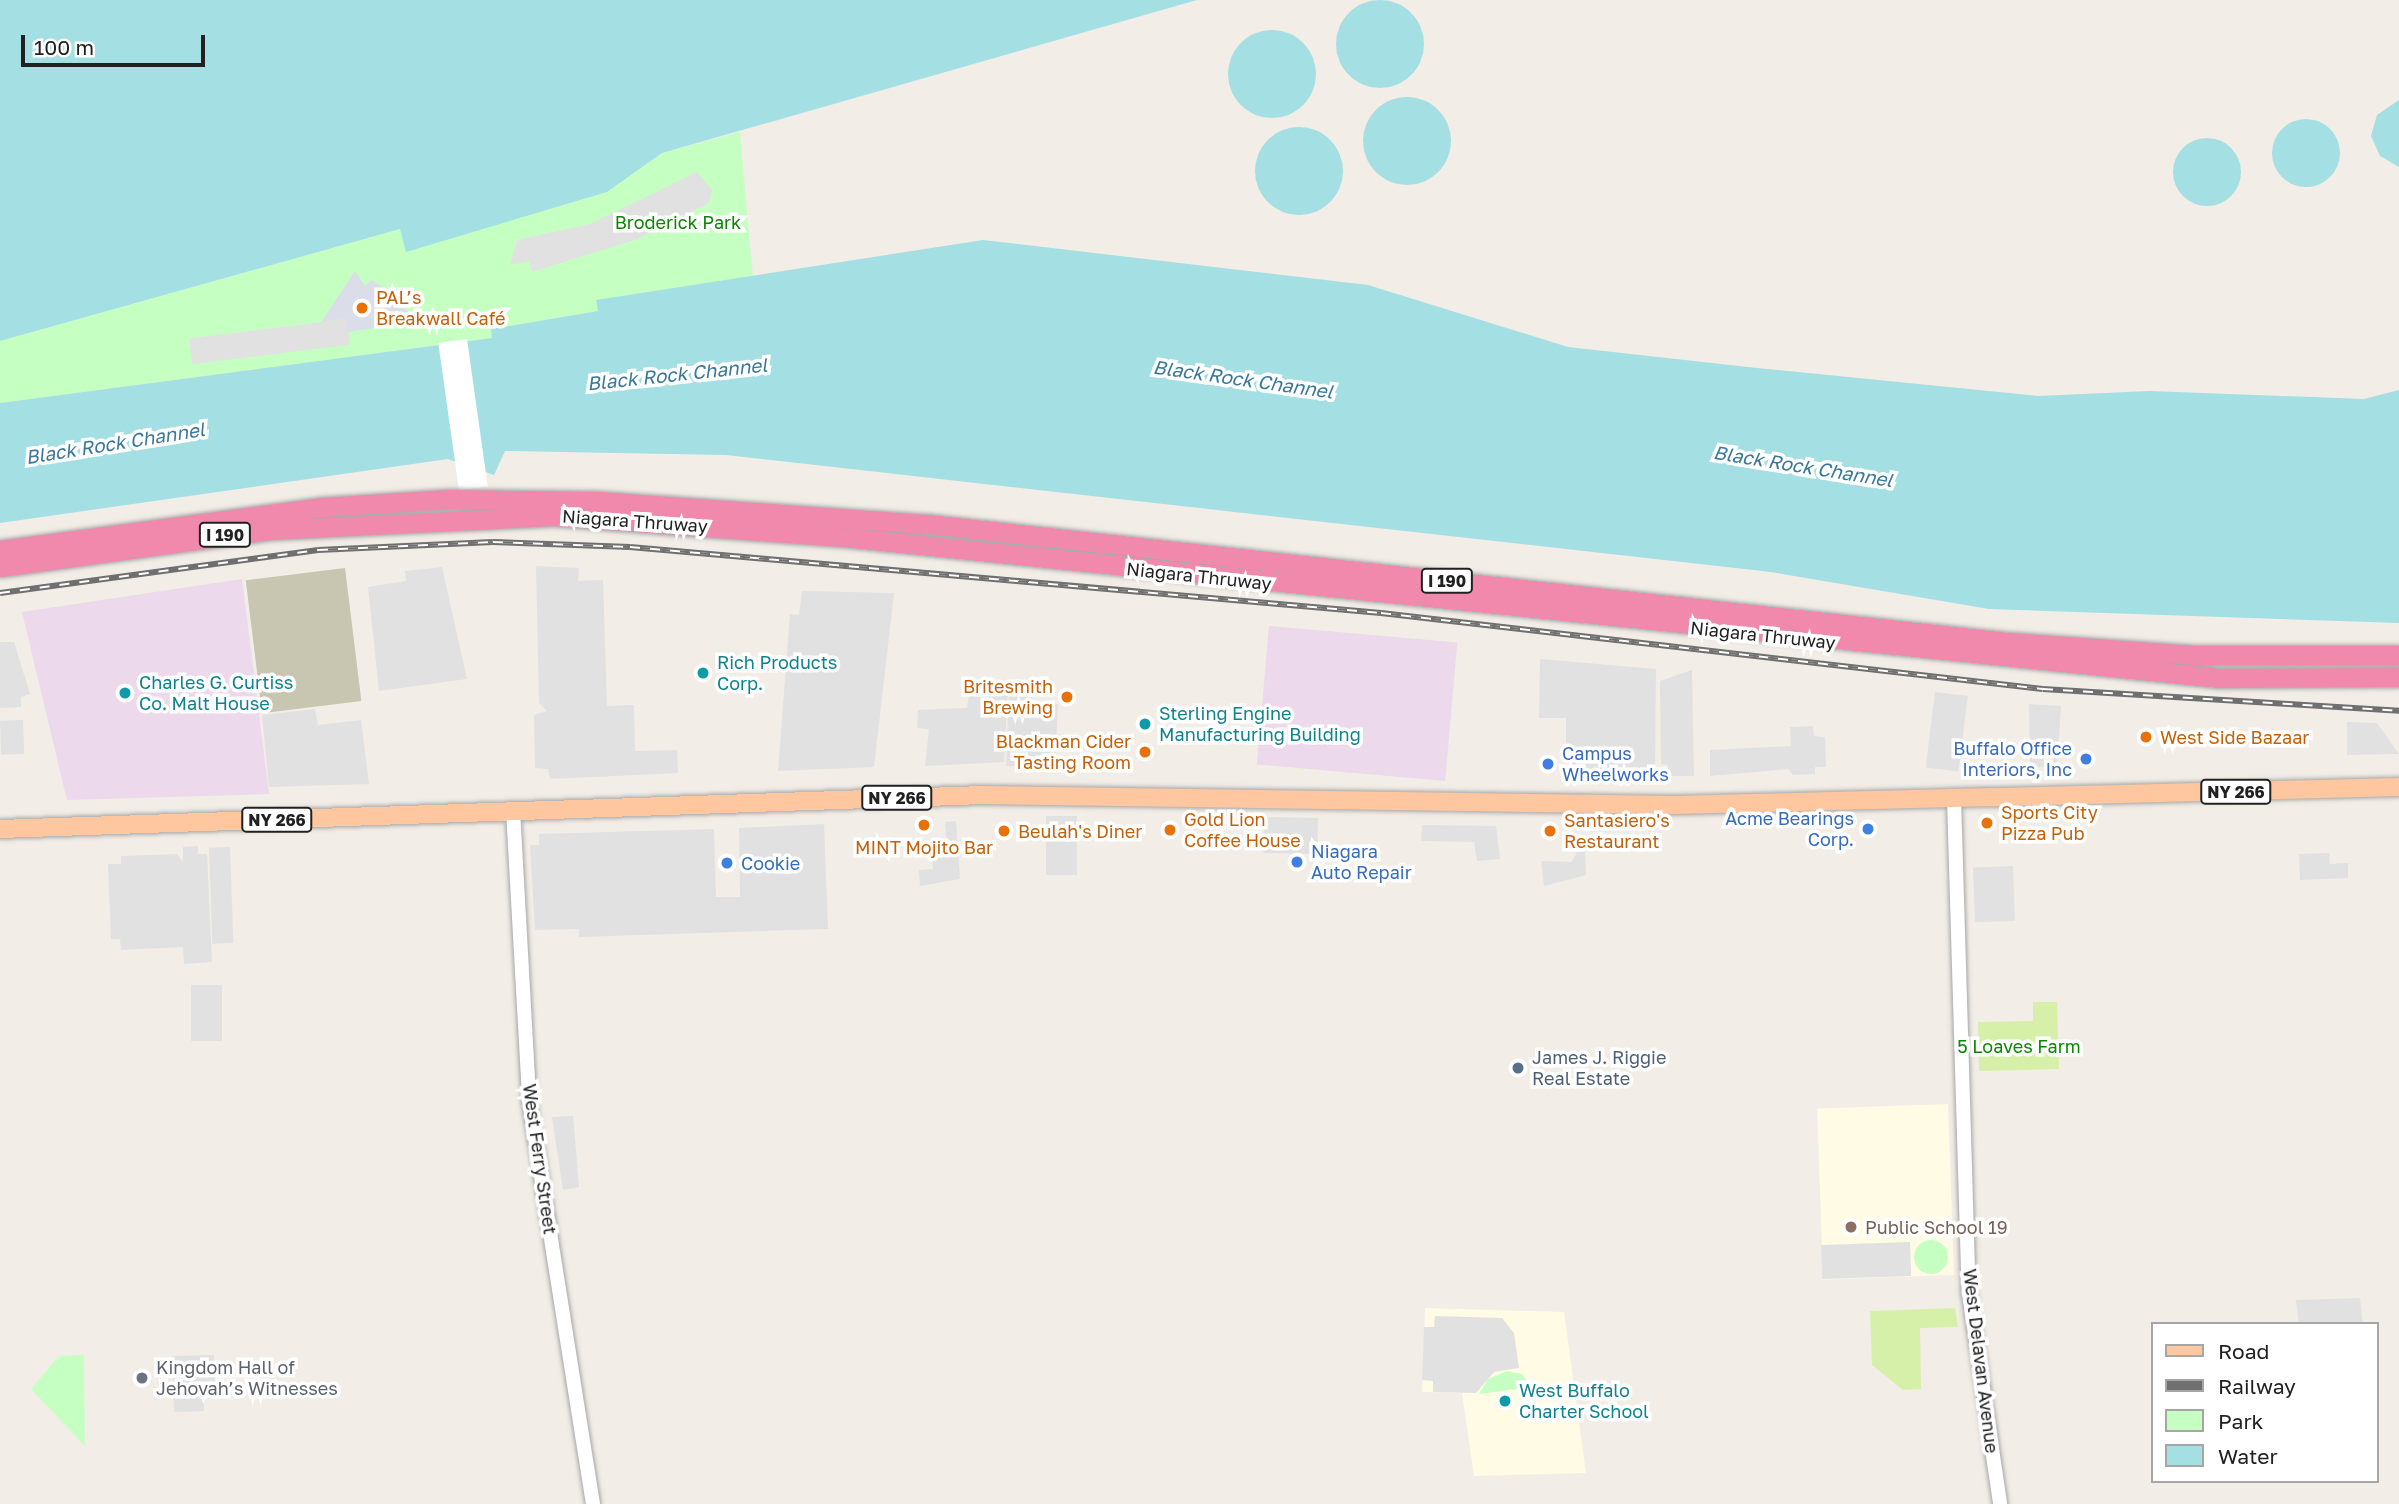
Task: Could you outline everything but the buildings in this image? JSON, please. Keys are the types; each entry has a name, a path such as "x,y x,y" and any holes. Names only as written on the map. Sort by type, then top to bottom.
{"highway":[{"name":"Niagara Thruway","path":"0,566 228,534 450,508"},
{"name":"Niagara Thruway","path":"0,550 219,516 450,508 928,524 2008,642 2194,654 2399,655"},
{"name":"Niagara Thruway","path":"494,508 839,537 2218,678 2399,677"}],"main road":[{"name":"NY 266","path":"0,829 1025,795 1597,805 2399,788"}],"street":[{"name":"West Delavan Avenue","path":"1954,799 1969,1293 2000,1504"},
{"name":"West Ferry Street","path":"513,810 529,1100 593,1504"}],"shaded area":[{"path":"697,172 712,190 709,203 638,239 532,272 529,261 510,265 517,240 590,224"},
{"path":"355,271 365,286 372,280 391,293 387,302 410,311 385,316 374,328 348,332 346,319 321,322"},
{"path":"347,319 350,345 192,364 189,338"},
{"path":"536,566 579,568 578,581 603,580 607,706 634,705 635,751 677,750 678,773 550,779 548,769 535,768 534,715 547,711 539,703"},
{"path":"442,567 467,679 379,691 368,587 406,581 405,571"},
{"path":"345,568 361,701 262,713 246,580"},
{"path":"242,579 269,794 67,800 22,612"},
{"path":"802,591 894,593 874,767 778,771 790,614 799,615"},
{"path":"1269,626 1457,642 1445,781 1257,764"},
{"path":"0,642 14,642 30,694 21,697 21,707 0,708"},
{"path":"1540,659 1656,669 1655,771 1566,771 1566,718 1539,718"},
{"path":"1692,670 1694,776 1669,776 1668,765 1661,764 1660,681"},
{"path":"970,689 1008,691 1004,762 925,766 929,729 917,728 918,710 967,708"},
{"path":"1009,692 1032,693 1032,703 1058,704 1055,766 1006,766"},
{"path":"1935,692 1968,696 1958,771 1926,767"},
{"path":"2029,704 2061,706 2057,766 2030,767"},
{"path":"315,709 318,725 361,720 369,784 269,787 262,715"},
{"path":"23,720 24,754 1,755 0,721"},
{"path":"2347,722 2377,723 2399,754 2347,755"},
{"path":"1813,726 1814,736 1825,737 1826,767 1815,767 1815,774 1793,775 1788,769 1710,776 1710,750 1791,746 1790,727"},
{"path":"1046,816 1077,816 1077,875 1046,875"},
{"path":"1264,817 1318,818 1317,854 1263,853"},
{"path":"956,821 960,879 920,886 919,870 933,869 932,852 947,845 945,822"},
{"path":"824,824 828,929 579,937 579,929 535,930 530,845 539,845 539,834 714,829 716,897 740,897 739,828"},
{"path":"1422,825 1496,826 1500,859 1477,861 1474,842 1421,841"},
{"path":"198,846 198,854 207,854 212,962 184,964 183,947 121,950 120,939 111,939 108,864 121,864 121,856 177,854 183,862 183,847"},
{"path":"230,847 233,943 212,944 209,848"},
{"path":"1577,852 1585,852 1586,875 1544,886 1541,861 1572,862"},
{"path":"2329,853 2330,864 2348,863 2348,878 2300,880 2299,854"},
{"path":"2013,866 2015,921 1975,922 1973,867"},
{"path":"191,985 222,985 222,1041 191,1041"},
{"path":"1948,1104 1954,1275 1823,1279 1817,1109"},
{"path":"573,1116 579,1187 563,1190 552,1117"},
{"path":"1910,1242 1911,1276 1822,1279 1821,1245"},
{"path":"2360,1298 2363,1322 2299,1322 2296,1300"},
{"path":"1425,1308 1564,1312 1586,1473 1474,1476 1462,1393 1422,1392"},
{"path":"1435,1316 1502,1318 1514,1333 1519,1368 1494,1372 1476,1393 1433,1392 1433,1381 1422,1380 1424,1327 1434,1327"},
{"path":"214,1355 215,1396 204,1396 204,1411 174,1412 172,1356"}],"green space":[{"name":"Broderick Park","path":"740,132 753,277 597,300 599,311 491,329 492,338 0,403 0,341 400,229 407,251 607,192 662,153"},
{"name":"5 Loaves Farm","path":"2033,1002 2057,1002 2059,1069 1979,1071 1978,1022 2033,1021"},
{"path":"1931,1240 1943,1245 1948,1257 1943,1269 1931,1274 1919,1269 1914,1257 1919,1245"},
{"path":"1955,1308 1958,1327 1920,1328 1921,1389 1903,1390 1872,1365 1870,1311"},
{"path":"84,1355 85,1446 31,1389 59,1356"},
{"path":"1507,1371 1522,1374 1531,1387 1479,1394 1488,1379"}],"water":[{"path":"0,0 1197,0 662,153 607,192 406,252 400,229 0,341"},
{"path":"1380,0 1405,7 1417,19 1424,44 1417,69 1405,81 1380,88 1355,81 1343,69 1336,44 1343,19 1355,7"},
{"path":"1272,30 1297,37 1309,49 1316,74 1309,99 1297,111 1272,118 1247,111 1235,99 1228,74 1235,49 1247,37"},
{"path":"1407,97 1432,104 1444,116 1451,141 1444,166 1432,178 1407,185 1382,178 1370,166 1363,141 1370,116 1382,104"},
{"path":"2399,100 2399,167 2380,156 2371,136 2377,115"},
{"path":"2306,119 2319,122 2330,129 2337,140 2340,153 2337,166 2330,177 2319,184 2306,187 2293,184 2282,177 2275,166 2272,153 2275,140 2282,129 2293,122"},
{"path":"1299,127 1324,134 1336,146 1343,171 1336,196 1324,208 1299,215 1274,208 1262,196 1255,171 1262,146 1274,134"},
{"path":"2207,138 2220,141 2231,148 2238,159 2241,172 2238,185 2231,196 2220,203 2207,206 2194,203 2183,196 2176,185 2173,172 2176,159 2183,148 2194,141"},
{"name":"Black Rock Channel","path":"983,240 1368,285 1568,347 1757,368 2038,396 2150,391 2364,399 2399,390 2399,623 1989,609 1771,572 726,455 505,451 494,475 448,459 0,523 0,403 492,338 491,329 598,311 596,300"}],"pier":[{"path":"467,339 488,487 459,491 438,343"}],"railway":[{"path":"0,593 318,550 493,542 630,547 1381,613 2043,689 2399,711"}],"place":[{"name":"PAL’s Breakwall Café","path":"362,308"},
{"name":"Rich Products Corp.","path":"703,673"},
{"name":"Charles G. Curtiss Co. Malt House","path":"125,693"},
{"name":"Britesmith Brewing","path":"1067,697"},
{"name":"Sterling Engine Manufacturing Building","path":"1145,724"},
{"name":"West Side Bazaar","path":"2146,737"},
{"name":"Blackman Cider Tasting Room","path":"1145,752"},
{"name":"Buffalo Office Interiors, Inc","path":"2086,759"},
{"name":"Campus Wheelworks","path":"1548,764"},
{"name":"Sports City Pizza Pub","path":"1987,823"},
{"name":"MINT Mojito Bar","path":"924,825"},
{"name":"Acme Bearings Corp.","path":"1868,829"},
{"name":"Gold Lion Coffee House","path":"1170,830"},
{"name":"Beulah's Diner","path":"1004,831"},
{"name":"Santasiero's Restaurant","path":"1550,831"},
{"name":"Niagara Auto Repair","path":"1297,862"},
{"name":"Cookie","path":"727,863"},
{"name":"James J. Riggie Real Estate","path":"1518,1068"},
{"name":"Public School 19","path":"1851,1227"},
{"name":"Kingdom Hall of Jehovah’s Witnesses","path":"142,1378"},
{"name":"West Buffalo Charter School","path":"1505,1401"}]}
